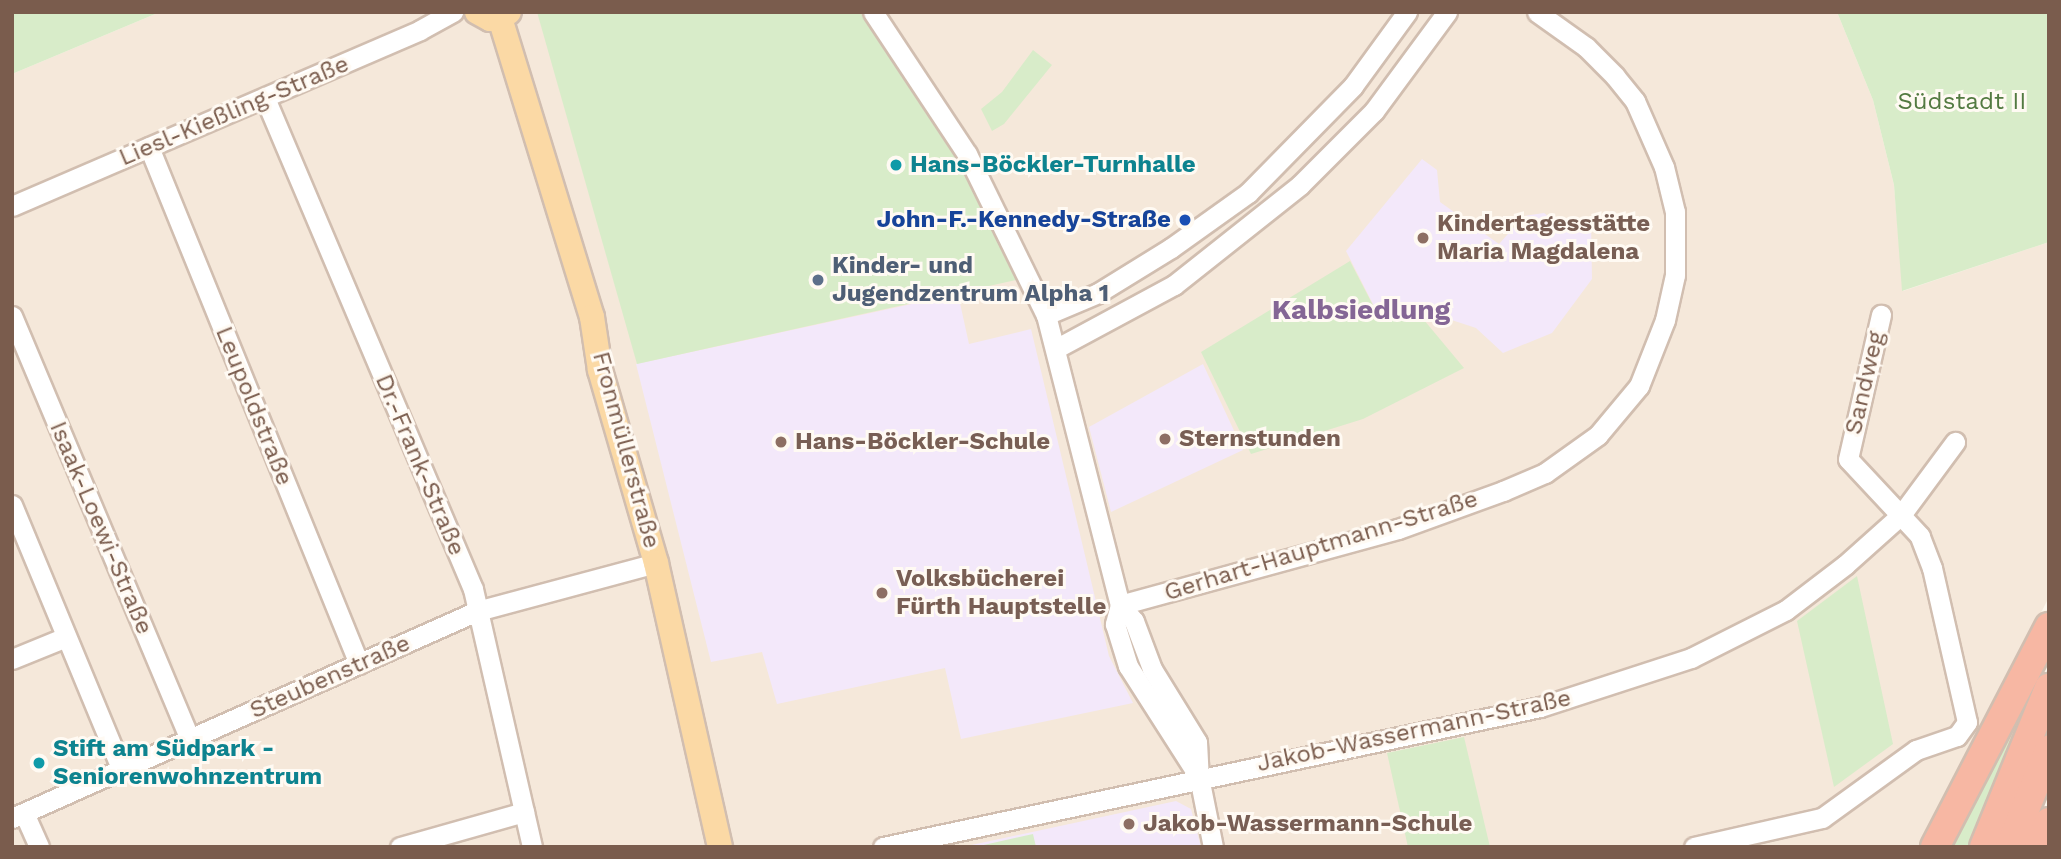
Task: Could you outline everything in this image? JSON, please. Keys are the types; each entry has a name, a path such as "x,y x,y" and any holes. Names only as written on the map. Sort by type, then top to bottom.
{"highway":[{"path":"1935,847 2049,627"},
{"path":"1984,847 2049,688"},
{"path":"2010,847 2049,750"},
{"path":"2039,847 2049,822"}],"main road":[{"name":"Fronmüllerstraße","path":"495,14 592,317 600,370 656,563 720,847"}],"street":[{"name":"Liesl-Kießling-Straße","path":"12,206 265,98 453,12"},
{"path":"873,12 967,154 1046,314 1057,348 1120,605 1115,624 1128,666 1199,777 1213,847"},
{"path":"1046,314 1098,293 1171,248 1248,192 1353,86 1407,12"},
{"path":"1057,348 1174,285 1300,185 1374,111 1447,12"},
{"name":"Gerhart-Hauptmann-Straße","path":"1120,605 1398,528 1503,491 1545,473 1598,435 1639,386 1665,320 1675,275 1675,212 1664,167 1635,102 1615,75 1578,40 1537,12"},
{"name":"Dr.-Frank-Straße","path":"265,98 473,589 532,847"},
{"name":"Leupoldstraße","path":"149,148 359,664"},
{"name":"Sandweg","path":"1881,315 1848,458 1901,515"},
{"name":"Isaak-Loewi-Straße","path":"12,316 190,740"},
{"name":"Jakob-Wassermann-Straße","path":"883,847 1199,777 1540,707 1669,666 1786,610 1901,515 1955,442"},
{"path":"12,505 121,770"},
{"path":"1693,847 1822,818 1916,750 1956,736 1967,722 1931,568 1920,536 1901,515"},
{"name":"Steubenstraße","path":"18,815 477,611 656,563"},
{"path":"12,659 66,637"},
{"path":"400,847 524,812"},
{"path":"18,815 39,847"}],"shaded area":[{"path":"160,12 1837,12 1873,100 1894,185 1903,291 2049,242 2049,597 1922,847 12,847 12,74"},
{"path":"1422,159 1437,170 1440,202 1499,244 1524,216 1544,213 1558,223 1591,220 1592,279 1552,333 1503,353 1476,328 1415,308 1378,314 1346,251"},
{"name":"Hans-Böckler-Schule","path":"958,294 969,344 1031,329 1109,656 1133,703 961,739 945,668 777,704 762,652 711,662 636,364"},
{"name":"Sternstunden","path":"1203,364 1243,450 1111,512 1089,427"},
{"name":"Jakob-Wassermann-Schule","path":"1176,801 1191,809 1201,847 962,847"}],"green space":[{"path":"12,12 160,12 12,74"},
{"path":"537,12 860,12 957,157 1016,280 637,364"},
{"name":"Südstadt II","path":"1837,12 2049,12 2049,242 1902,291 1894,185 1873,100"},
{"path":"1033,50 1052,65 1004,124 992,131 981,109 1002,92"},
{"path":"1350,261 1378,315 1414,308 1464,368 1363,419 1251,454 1201,352"},
{"path":"1857,576 1893,744 1834,787 1797,621"},
{"path":"2049,657 1969,847 1948,847"},
{"path":"1464,737 1490,847 1408,847 1387,753"},
{"path":"1033,834 1036,847 975,847"}],"place":[{"name":"Hans-Böckler-Turnhalle","path":"896,165"},
{"name":"John-F.-Kennedy-Straße","path":"1185,220"},
{"name":"Kindertagesstätte Maria Magdalena","path":"1423,238"},
{"name":"Kinder- und Jugendzentrum Alpha 1","path":"818,280"},
{"name":"Sternstunden","path":"1165,439"},
{"name":"Hans-Böckler-Schule","path":"781,442"},
{"name":"Volksbücherei Fürth Hauptstelle","path":"882,593"},
{"name":"Stift am Südpark - Seniorenwohnzentrum","path":"39,763"},
{"name":"Jakob-Wassermann-Schule","path":"1129,824"}],"district":[{"name":"Kalbsiedlung","path":"1361,310"}]}
